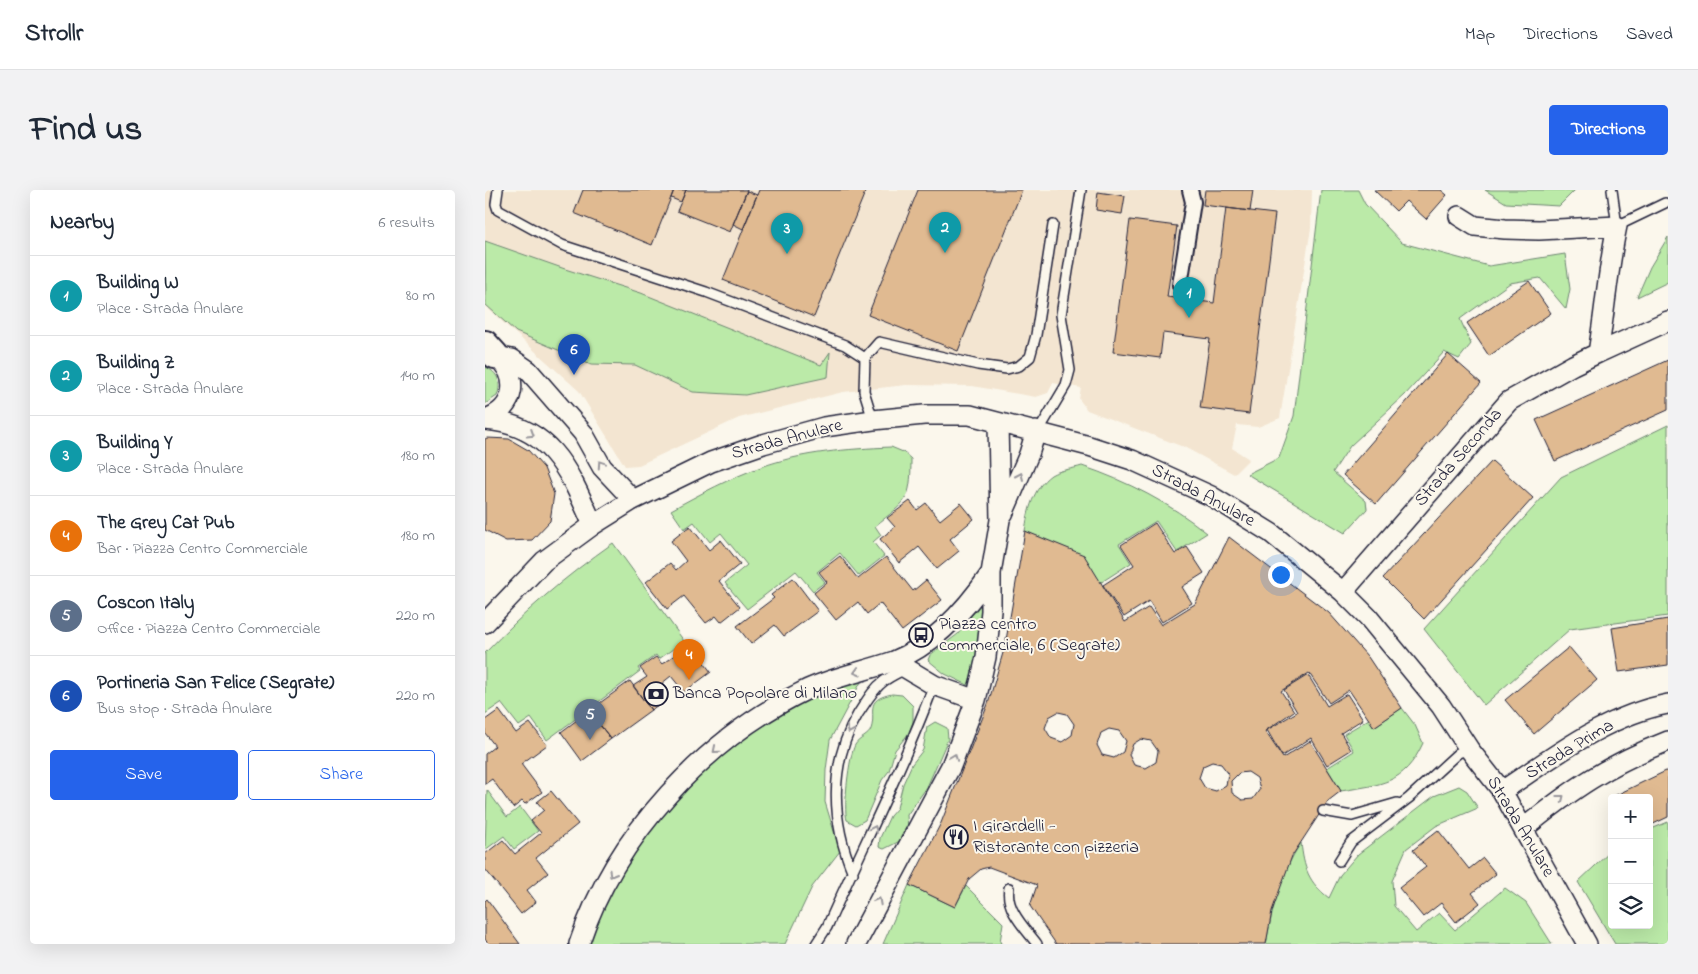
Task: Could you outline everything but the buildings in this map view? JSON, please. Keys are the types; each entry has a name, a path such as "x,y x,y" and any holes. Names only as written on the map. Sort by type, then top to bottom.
{"street":[{"path":"1180,285 1193,202 1190,190"},
{"path":"1459,216 1475,226 1505,229 1539,230 1617,226 1609,264 1607,301 1598,353"},
{"name":"Strada Seconda","path":"1343,592 1509,401 1573,365 1668,321"},
{"path":"485,420 499,414 507,404 512,380 510,371 504,362 488,351"},
{"path":"488,351 512,359 529,370 583,433 602,466 633,500"},
{"name":"Strada Anulare","path":"485,623 544,561 593,525 633,500 711,462 763,444 824,427 924,415 970,415 998,424 1037,431 1132,460 1211,496 1271,533 1343,592 1368,617 1441,706 1469,749 1502,791 1587,944"},
{"path":"485,420 511,423 548,444 568,472 593,525"},
{"path":"856,944 951,766 976,700 986,657 991,611 991,573 1000,520 998,424"},
{"path":"1000,520 1037,431"},
{"path":"579,944 600,894 619,862 661,803 697,766 760,715 787,700 839,678 899,665 960,612 991,573"},
{"path":"899,665 934,685 976,700"},
{"name":"Strada Prima","path":"1502,791 1600,728 1656,706 1668,704"},
{"path":"1523,829 1576,787 1630,755 1668,741"}],"lane":[{"path":"498,190 496,204 498,210 562,245 706,292 845,345 865,358"},
{"path":"1037,431 1066,385 1070,370 1061,315 1081,190"},
{"path":"1612,190 1617,226 1665,202"},
{"path":"873,420 864,391 865,358 879,342 978,365 1007,369 1019,366 1030,357 1036,335 1053,225"},
{"path":"853,873 845,855 837,820 836,782 840,759 850,727 869,697 899,665"},
{"path":"816,944 827,927 910,749 934,685"},
{"path":"1339,861 1351,842 1409,798 1458,753 1469,749"},
{"path":"1323,811 1352,816 1382,809 1409,798"},
{"path":"1009,888 1007,896 1015,914 1037,944"}],"shaded area":[{"path":"485,190 1312,190 1311,228 1280,418 1258,427 1237,425 1232,448 1249,459 1234,474 1186,448 1087,410 1079,399 1081,388 1053,383 1048,393 1036,397 972,386 906,385 843,392 739,418 639,465 625,466 579,391 485,306"}],"green space":[{"path":"1321,190 1358,190 1365,204 1402,243 1489,266 1565,254 1570,289 1566,309 1540,278 1510,283 1460,319 1471,344 1459,359 1444,352 1405,395 1350,446 1333,472 1366,501 1367,509 1345,533 1247,474 1279,458 1294,416"},
{"path":"1485,190 1575,190 1559,206 1506,203"},
{"path":"1668,237 1668,282 1637,297 1650,267"},
{"path":"485,241 641,293 821,365 830,352 828,377 745,395 693,392 635,365 591,364 516,332 486,305"},
{"path":"485,367 496,375 499,387 497,396 485,404"},
{"path":"1668,425 1668,616 1570,629 1484,705 1424,629 1561,477"},
{"path":"891,447 903,452 911,459 911,473 910,485 905,500 875,526 881,535 873,542 884,556 859,576 840,553 817,572 825,582 813,591 796,571 747,609 725,583 747,565 721,533 710,542 694,522 684,529 671,510 749,471 777,462 825,452"},
{"path":"1082,466 1148,494 1179,512 1207,533 1177,552 1156,521 1119,544 1131,563 1100,583 1055,545 1025,531 1032,500 1045,480 1054,473"},
{"path":"613,543 684,641 659,659 656,655 638,668 640,671 547,740 531,718 519,726 501,703 485,714 485,653 546,595"},
{"path":"987,599 975,665 968,685 945,674 928,660 930,655 958,634 982,601"},
{"path":"862,680 830,740 826,770 825,802 840,851 812,887 785,944 585,944 607,897 629,859 664,812 706,768 752,731 775,717 817,696"},
{"path":"892,694 902,695 913,706 913,722 909,733 895,750 889,771 882,780 865,820 856,825 847,820 846,814 847,782 853,751 855,745 871,729 874,703"},
{"path":"1402,708 1415,725 1423,743 1416,757 1399,775 1390,780 1380,784 1341,791 1327,768 1354,751 1344,734 1369,719 1374,727"},
{"path":"935,722 947,728 948,739 927,787 907,815 908,831 902,840 884,849 879,847 880,838 890,816 897,808 903,784 912,764 923,750 927,727"},
{"path":"1459,786 1467,791 1478,808 1436,826 1406,849 1392,881 1394,906 1416,932 1439,913 1455,930 1505,888 1526,903 1552,944 1266,944 1278,891 1288,866 1301,843 1308,874 1316,886 1329,898 1340,875 1358,854 1434,796"},
{"path":"487,790 507,817 520,807 538,831 514,849 504,836 485,850"},
{"path":"1668,822 1668,944 1615,944 1578,882 1608,854 1608,929 1653,929 1653,828"},
{"path":"909,885 955,907 966,886 1003,923 1000,942 1002,944 883,944"}],"place":[{"name":"Building Z","path":"945,253"},
{"name":"Building Y","path":"787,254"},
{"name":"Building W","path":"1189,318"},
{"name":"Portineria San Felice (Segrate)","path":"574,375"},
{"name":"Piazza centro commerciale, 6 (Segrate)","path":"921,635"},
{"name":"The Grey Cat Pub","path":"689,680"},
{"name":"Banca Popolare di Milano","path":"656,694"},
{"name":"Coscon Italy","path":"590,740"},
{"name":"I Girardelli - Ristorante con pizzeria","path":"956,837"}]}
